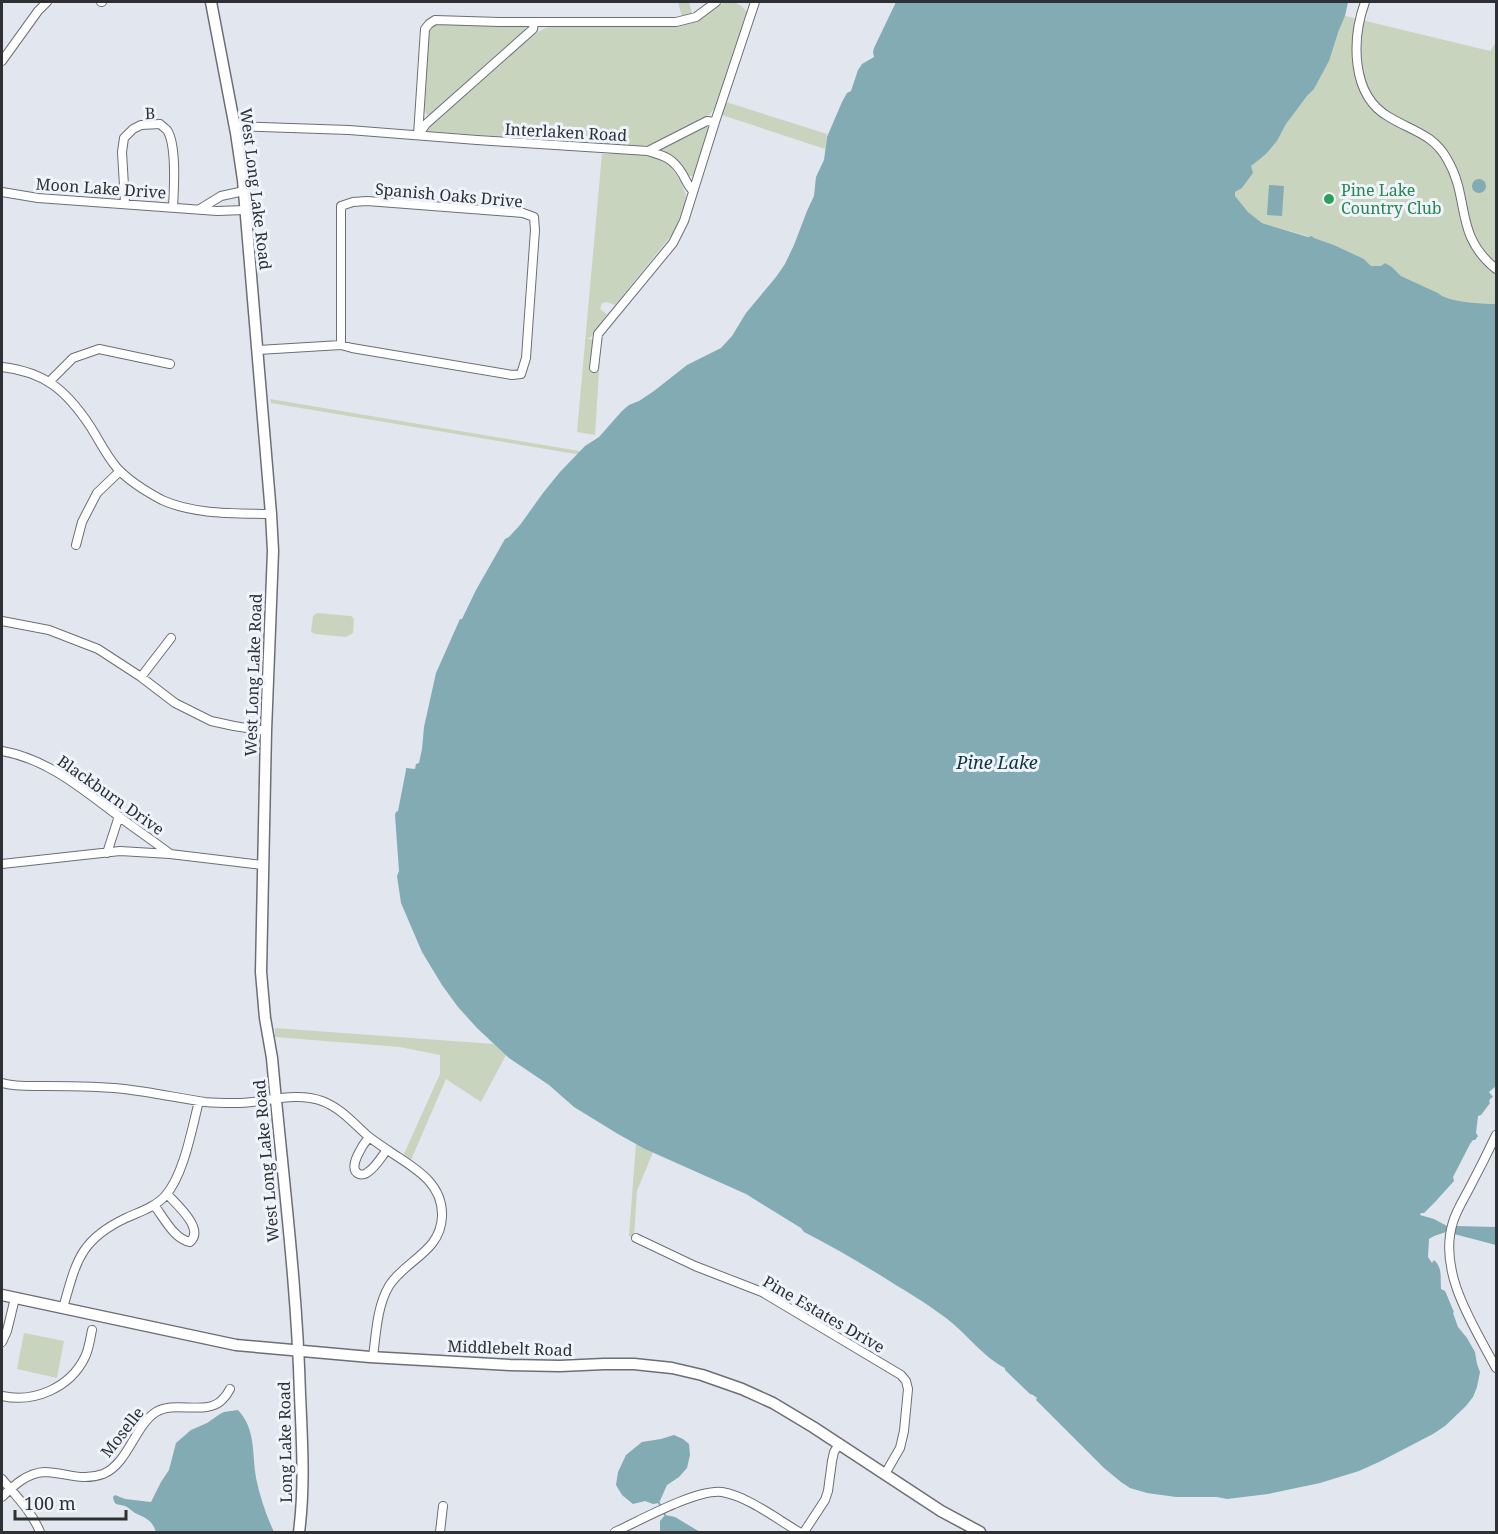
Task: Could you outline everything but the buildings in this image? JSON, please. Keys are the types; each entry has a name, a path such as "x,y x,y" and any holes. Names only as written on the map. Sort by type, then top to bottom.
{"main road":[{"name":"West Long Lake Road","path":"211,2 244,191 271,514 273,550 266,731 261,972 276,1099 298,1351"},
{"name":"Middlebelt Road","path":"2,1295 237,1345 374,1357 521,1366 616,1364 672,1368 709,1377 754,1394 791,1414 948,1515 980,1533"},
{"name":"Long Lake Road","path":"298,1351 302,1446 302,1503 298,1533"}],"street":[{"path":"2,61 47,2"},
{"path":"418,135 425,29 435,20 676,22 696,17 716,2"},
{"path":"594,368 598,334 673,243 684,220 754,4 745,2"},
{"path":"1365,2 1357,28 1356,48 1358,66 1366,91 1381,111 1390,118 1425,135 1442,151 1456,179 1466,226 1471,238 1481,254 1497,269"},
{"path":"418,135 426,124 533,29 534,22"},
{"path":"648,151 706,121 715,122"},
{"name":"B","path":"125,203 122,152 124,138 133,129 160,124 167,130 172,145 173,207"},
{"name":"Interlaken Road","path":"234,126 351,130 477,141 648,151 664,155 673,162 693,191"},
{"path":"200,209 221,196 244,191"},
{"name":"Moon Lake Drive","path":"2,192 38,198 217,211 246,210"},
{"name":"Spanish Oaks Drive","path":"258,350 341,345 447,365 512,375 521,374 526,357 534,217 523,213 367,201 341,206 341,345"},
{"path":"49,382 73,358 99,349 170,364"},
{"path":"2,367 40,376 57,388 75,406 120,471 163,500 200,510 271,514"},
{"path":"76,545 82,522 97,494 120,471"},
{"path":"2,621 49,630 98,649 175,703 211,721 266,731"},
{"path":"141,678 171,638"},
{"name":"Blackburn Drive","path":"2,751 17,753 50,767 89,793 170,854"},
{"path":"107,853 118,816"},
{"path":"2,864 120,851 170,854 263,865"},
{"path":"2,1083 124,1089 207,1102 247,1103 306,1098 337,1108 369,1137 428,1178 442,1205 442,1218 435,1240 428,1250 395,1278 387,1289 381,1306 374,1357"},
{"path":"63,1308 76,1266 91,1241 114,1224 154,1205 167,1194 178,1176 199,1101"},
{"path":"1497,1135 1493,1152 1453,1221 1449,1253 1453,1278 1461,1299 1497,1368"},
{"path":"369,1137 354,1166 358,1174 369,1172 387,1150"},
{"path":"154,1205 179,1238 190,1242 193,1240 195,1231 193,1225 167,1194"},
{"name":"Pine Estates Drive","path":"636,1238 695,1266 762,1292 901,1376 906,1381 908,1389 904,1431 900,1448 885,1474"},
{"path":"2,1342 15,1298"},
{"path":"2,1396 21,1399 48,1392 59,1386 81,1364 92,1330"},
{"name":"Moselle","path":"2,1497 24,1479 37,1473 80,1478 103,1474 119,1461 147,1420 157,1411 172,1407 212,1406 222,1401 230,1389"},
{"path":"804,1533 825,1500 834,1452 839,1444"},
{"path":"2,1479 29,1511 40,1533"},
{"path":"615,1533 695,1496 719,1492 753,1504 799,1533"},
{"path":"440,1533 443,1506"}],"green space":[{"path":"678,2 689,2 692,13 682,17"},
{"path":"727,2 739,5 748,14 718,104 701,120 659,142 633,147 427,131 428,127 535,34 547,27 683,24 699,20 718,5"},
{"name":"Pine Lake Country Club","path":"1345,16 1490,51 1496,42 1496,304 1449,299 1401,276 1385,263 1381,266 1371,266 1364,259 1334,245 1262,223 1248,212 1235,196 1235,192 1242,188 1253,173 1250,166 1266,154 1277,141 1286,124 1314,89 1329,61"},
{"path":"434,25 524,25 526,27 525,32 432,114 427,115 424,110 427,36"},
{"path":"726,102 827,134 825,149 722,115"},
{"path":"702,127 709,127 695,176 687,176 675,157 661,149"},
{"path":"602,154 638,154 664,160 680,180 686,195 686,202 674,232 615,305 602,303 600,309 607,314 591,337 587,339 601,340 595,435 577,432"},
{"path":"270,399 585,452 582,455 271,403"},
{"path":"317,613 351,616 354,619 353,633 346,637 311,632 313,616"},
{"path":"275,1028 507,1045 506,1055 481,1102 446,1079 411,1160 403,1156 440,1074 440,1055 400,1047 275,1037"},
{"path":"636,1143 653,1152 637,1191 634,1237 629,1236"},
{"path":"24,1333 64,1341 57,1378 17,1369"}],"water":[{"name":"Pine Lake","path":"896,2 1348,2 1329,61 1314,89 1286,124 1277,141 1251,166 1253,173 1242,188 1235,192 1235,196 1248,212 1262,223 1308,237 1312,236 1364,259 1371,266 1381,266 1385,263 1401,276 1449,299 1496,304 1496,1086 1489,1092 1493,1097 1490,1103 1478,1116 1476,1133 1478,1136 1470,1144 1453,1177 1454,1181 1420,1215 1447,1226 1446,1232 1429,1239 1428,1257 1432,1263 1434,1260 1439,1266 1441,1289 1446,1293 1458,1327 1475,1352 1480,1372 1473,1397 1445,1426 1381,1461 1359,1471 1320,1483 1268,1494 1227,1499 1176,1497 1130,1488 1104,1468 1005,1368 989,1358 930,1306 804,1232 746,1194 645,1149 618,1134 574,1107 549,1085 509,1058 477,1028 442,985 422,952 401,903 397,876 399,871 395,815 398,811 406,768 415,769 416,764 419,763 436,673 460,619 505,539 520,525 560,472 585,446 599,437 629,405 654,391 687,365 721,348 776,277 794,245 814,196 816,177 824,160 827,137 842,102 847,93 851,91 862,64 874,57 874,48"},
{"path":"1479,179 1484,181 1486,186 1484,191 1479,193 1474,191 1472,186 1474,181"},
{"path":"1269,185 1284,186 1282,216 1267,215"},
{"path":"1455,1226 1496,1227 1496,1245 1454,1234"},
{"path":"238,1410 244,1417 251,1434 256,1478 274,1532 156,1532 148,1520 127,1507 115,1503 113,1497 115,1495 125,1499 151,1502 169,1470 176,1443 191,1430 220,1414"},
{"path":"674,1435 689,1444 690,1455 687,1468 667,1485 659,1503 653,1504 645,1501 633,1504 622,1495 616,1485 618,1472 626,1455 642,1442"},
{"path":"665,1515 675,1517 700,1532 660,1532 660,1521"}],"waterway":[{"path":"659,1503 665,1515"}],"place":[{"name":"Pine Lake Country Club","path":"1329,199"}]}
